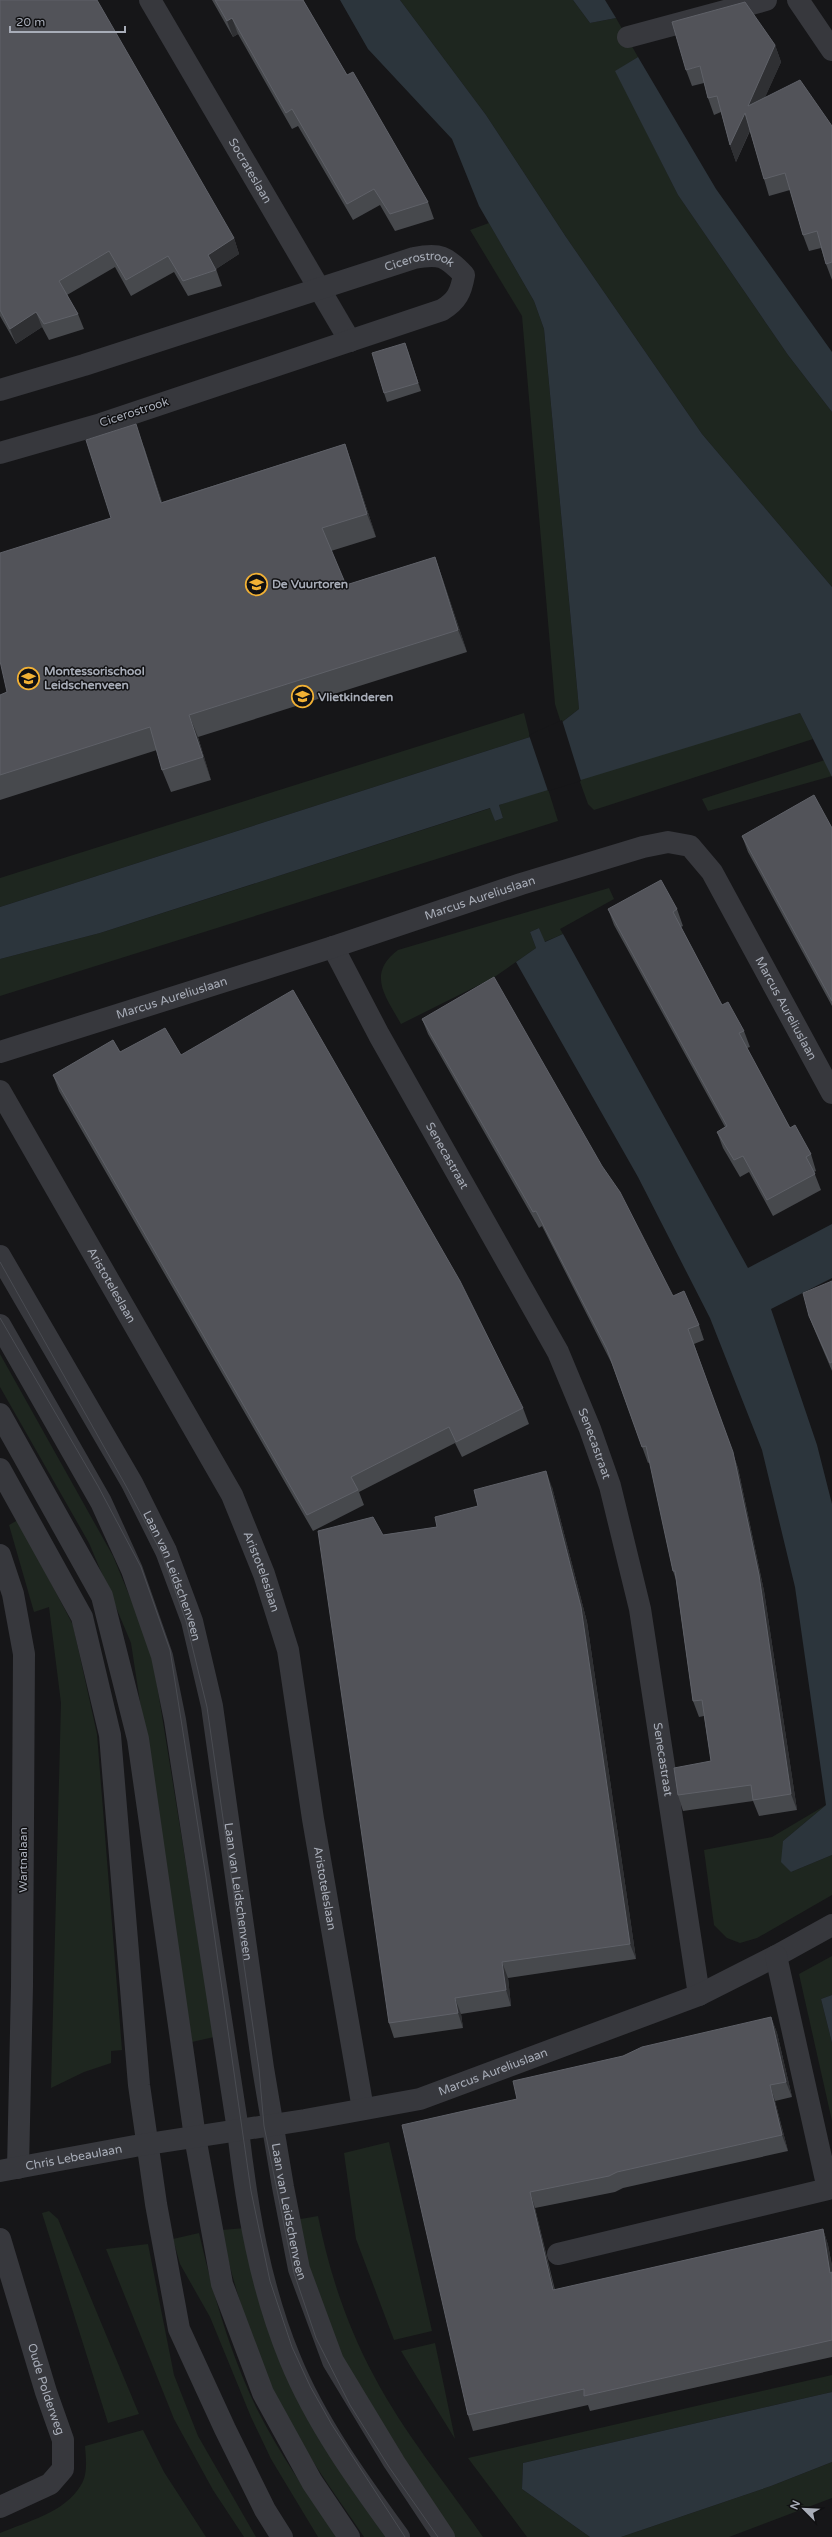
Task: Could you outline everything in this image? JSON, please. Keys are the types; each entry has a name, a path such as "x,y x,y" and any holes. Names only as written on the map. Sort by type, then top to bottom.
{"street":[{"name":"Socrateslaan","path":"150,0 350,341"},
{"path":"628,37 766,0"},
{"path":"798,0 832,50"},
{"name":"Cicerostrook","path":"0,390 84,366 320,288 431,255 442,257 453,263 464,275 461,291 453,304 442,310 101,424 0,453"},
{"name":"Marcus Aureliuslaan","path":"0,1052 333,947 521,884 643,847 668,842 690,846 712,872 832,1093"},
{"name":"Senecastraat","path":"333,947 379,1035 558,1352 592,1436 610,1486 640,1609 699,1995"},
{"name":"Aristoteleslaan","path":"0,1092 232,1494 264,1574 288,1650 313,1819 363,2109"},
{"name":"Laan van Leidschenveen","path":"0,1256 132,1483 166,1552 192,1621 212,1706 272,2125 299,2269 333,2360 394,2462 444,2537"},
{"path":"0,1325 102,1502 132,1570 162,1656 175,1720 238,2130 245,2192 264,2283 290,2360 326,2429 399,2537"},
{"path":"0,1414 102,1596 138,1739 195,2137 222,2284 263,2393 312,2482 349,2537"},
{"path":"0,1469 82,1617 110,1734 139,2085 147,2144 179,2329 225,2429 265,2510 282,2537"},
{"name":"Wartnalaan","path":"0,1555 13,1594 24,1654 22,1986 9,2170"},
{"name":"Marcus Aureliuslaan","path":"195,2137 420,2099 699,1995 776,1956 832,1925"},
{"path":"558,2254 828,2189 776,1956"},
{"path":"147,2144 195,2137"},
{"name":"Chris Lebeaulaan","path":"9,2170 147,2144"},
{"name":"Oude Polderweg","path":"0,2239 46,2392 63,2440 63,2469 50,2484 0,2507"}],"shaded area":[{"path":"340,0 400,0 486,115 566,237 702,434 832,587 832,777 800,713 499,805 503,818 495,821 490,808 100,933 0,959 0,907 530,737 561,723 579,709 544,329 534,301 479,206 452,139 368,49"},
{"path":"400,0 573,0 590,23 616,18 638,57 616,71 678,195 788,355 832,412 832,587 702,434 566,237 486,115"},
{"path":"573,0 605,0 616,18 590,23"},
{"path":"638,57 716,189 832,352 832,412 788,355 678,195 615,71"},
{"path":"489,223 534,301 544,329 579,709 561,723 555,704 522,316 470,230"},
{"path":"524,713 530,737 0,907 0,878"},
{"path":"800,713 813,739 594,810 588,804 579,779"},
{"path":"825,760 832,776 708,811 702,799"},
{"path":"548,789 558,821 0,996 0,959 100,933 491,808 495,821 503,818 499,805"},
{"path":"609,888 614,899 560,929 563,934 544,942 539,928 530,932 536,948 493,978 401,1024 385,995 381,977 383,968 388,959 398,950"},
{"path":"539,928 545,942 563,934 748,1268 832,1224 832,1278 771,1309 817,1445 832,1504 832,1855 791,1872 781,1862 783,1841 826,1805 795,1587 762,1450 710,1318 638,1177 516,962 536,948 530,932"},
{"path":"0,1354 113,1556 151,1648 214,2037 192,2042 131,1643 89,1543 0,1387"},
{"path":"18,1520 73,1625 97,1734 122,2050 111,2051 111,2063 84,2072 51,2088 61,1703 49,1607 34,1612 9,1525"},
{"path":"826,1805 783,1841 791,1872 832,1855 832,1895 757,1938 740,1943 727,1938 714,1925 704,1850 772,1837"},
{"path":"832,1956 832,1995 821,1999 832,2043 832,2121 799,1974"},
{"path":"832,1995 832,2043 821,1999"},
{"path":"389,2142 432,2331 394,2340 356,2239 344,2153"},
{"path":"49,2211 58,2219 139,2414 108,2423 42,2213"},
{"path":"318,2216 333,2278 347,2318 364,2357 386,2397 412,2438 483,2537 455,2537 389,2446 355,2389 328,2327 295,2220"},
{"path":"246,2228 269,2329 394,2537 364,2537 307,2452 277,2398 244,2316 221,2230"},
{"path":"199,2233 223,2324 248,2389 258,2411 276,2443 336,2537 318,2537 271,2459 251,2417 210,2317 180,2264 173,2239"},
{"path":"148,2244 174,2375 198,2436 256,2537 244,2537 213,2490 174,2419 106,2249"},
{"path":"435,2343 455,2439 401,2351"},
{"path":"832,2375 832,2392 523,2463 522,2489 590,2537 527,2537 468,2458"},
{"path":"832,2392 832,2462 771,2486 621,2537 590,2537 522,2489 523,2463"},
{"path":"143,2430 164,2472 206,2537 0,2537 0,2533 56,2509 74,2494 81,2485 85,2476 85,2446"},
{"path":"832,2462 832,2498 729,2537 621,2537 771,2486"}],"pier":[{"path":"562,720 581,781 548,791 529,735"}],"building":[{"path":"0,0 97,0 234,238 208,255 216,270 183,281 168,256 126,280 109,251 59,281 78,314 44,324 36,312 10,329 0,310"},
{"path":"215,0 303,0 347,75 353,72 428,202 390,214 374,189 347,204 292,109 286,113 232,18 227,21"},
{"path":"745,2 775,45 748,106 800,80 832,126 832,262 826,264 817,231 803,235 785,173 764,179 745,113 730,145 717,96 708,98 700,66 686,70 672,22"},
{"path":"405,343 418,383 384,393 372,353"},
{"path":"136,424 161,503 345,444 367,514 322,528 346,585 435,557 458,630 189,715 203,757 162,770 150,727 0,775 0,695 7,692 0,661 0,553 111,518 86,440"},
{"path":"814,795 832,828 832,1001 742,836"},
{"path":"661,880 677,909 673,912 722,1005 728,1002 744,1031 739,1033 790,1128 795,1125 811,1154 806,1157 815,1174 767,1200 743,1156 734,1160 717,1132 727,1126 608,909"},
{"path":"494,977 602,1166 620,1192 673,1296 684,1291 699,1325 688,1329 733,1452 759,1575 791,1794 753,1800 751,1785 678,1795 674,1768 711,1761 702,1700 693,1701 675,1571 673,1571 646,1446 642,1447 607,1349 536,1211 533,1212 422,1019"},
{"path":"293,990 460,1281 523,1408 456,1442 449,1427 351,1477 358,1490 307,1515 53,1075 113,1040 120,1052 165,1028 181,1055"},
{"path":"832,1281 832,1362 830,1363 809,1316 803,1293"},
{"path":"546,1471 581,1607 630,1944 502,1962 506,1990 455,1998 458,2013 389,2023 318,1531 373,1517 383,1535 437,1527 435,1517 478,1506 474,1490"},
{"path":"771,2017 786,2082 770,2085 782,2135 617,2172 609,2176 530,2192 553,2290 823,2229 830,2273 832,2272 832,2340 584,2396 584,2389 468,2415 402,2125 517,2099 513,2081 623,2056 642,2047"}],"tram line":[{"path":"0,1262 126,1486 162,1554 186,1621 207,1707 259,2069 264,2126 294,2273 316,2338 350,2405 389,2467 438,2537"},
{"path":"0,1318 98,1486 141,1567 170,1650 206,1877 251,2191 270,2281 292,2347 310,2386 332,2425 405,2537"}],"place":[{"name":"De Vuurtoren","path":"256,584"},
{"name":"Montessorischool Leidschenveen","path":"29,678"},
{"name":"Vlietkinderen","path":"302,697"}]}
